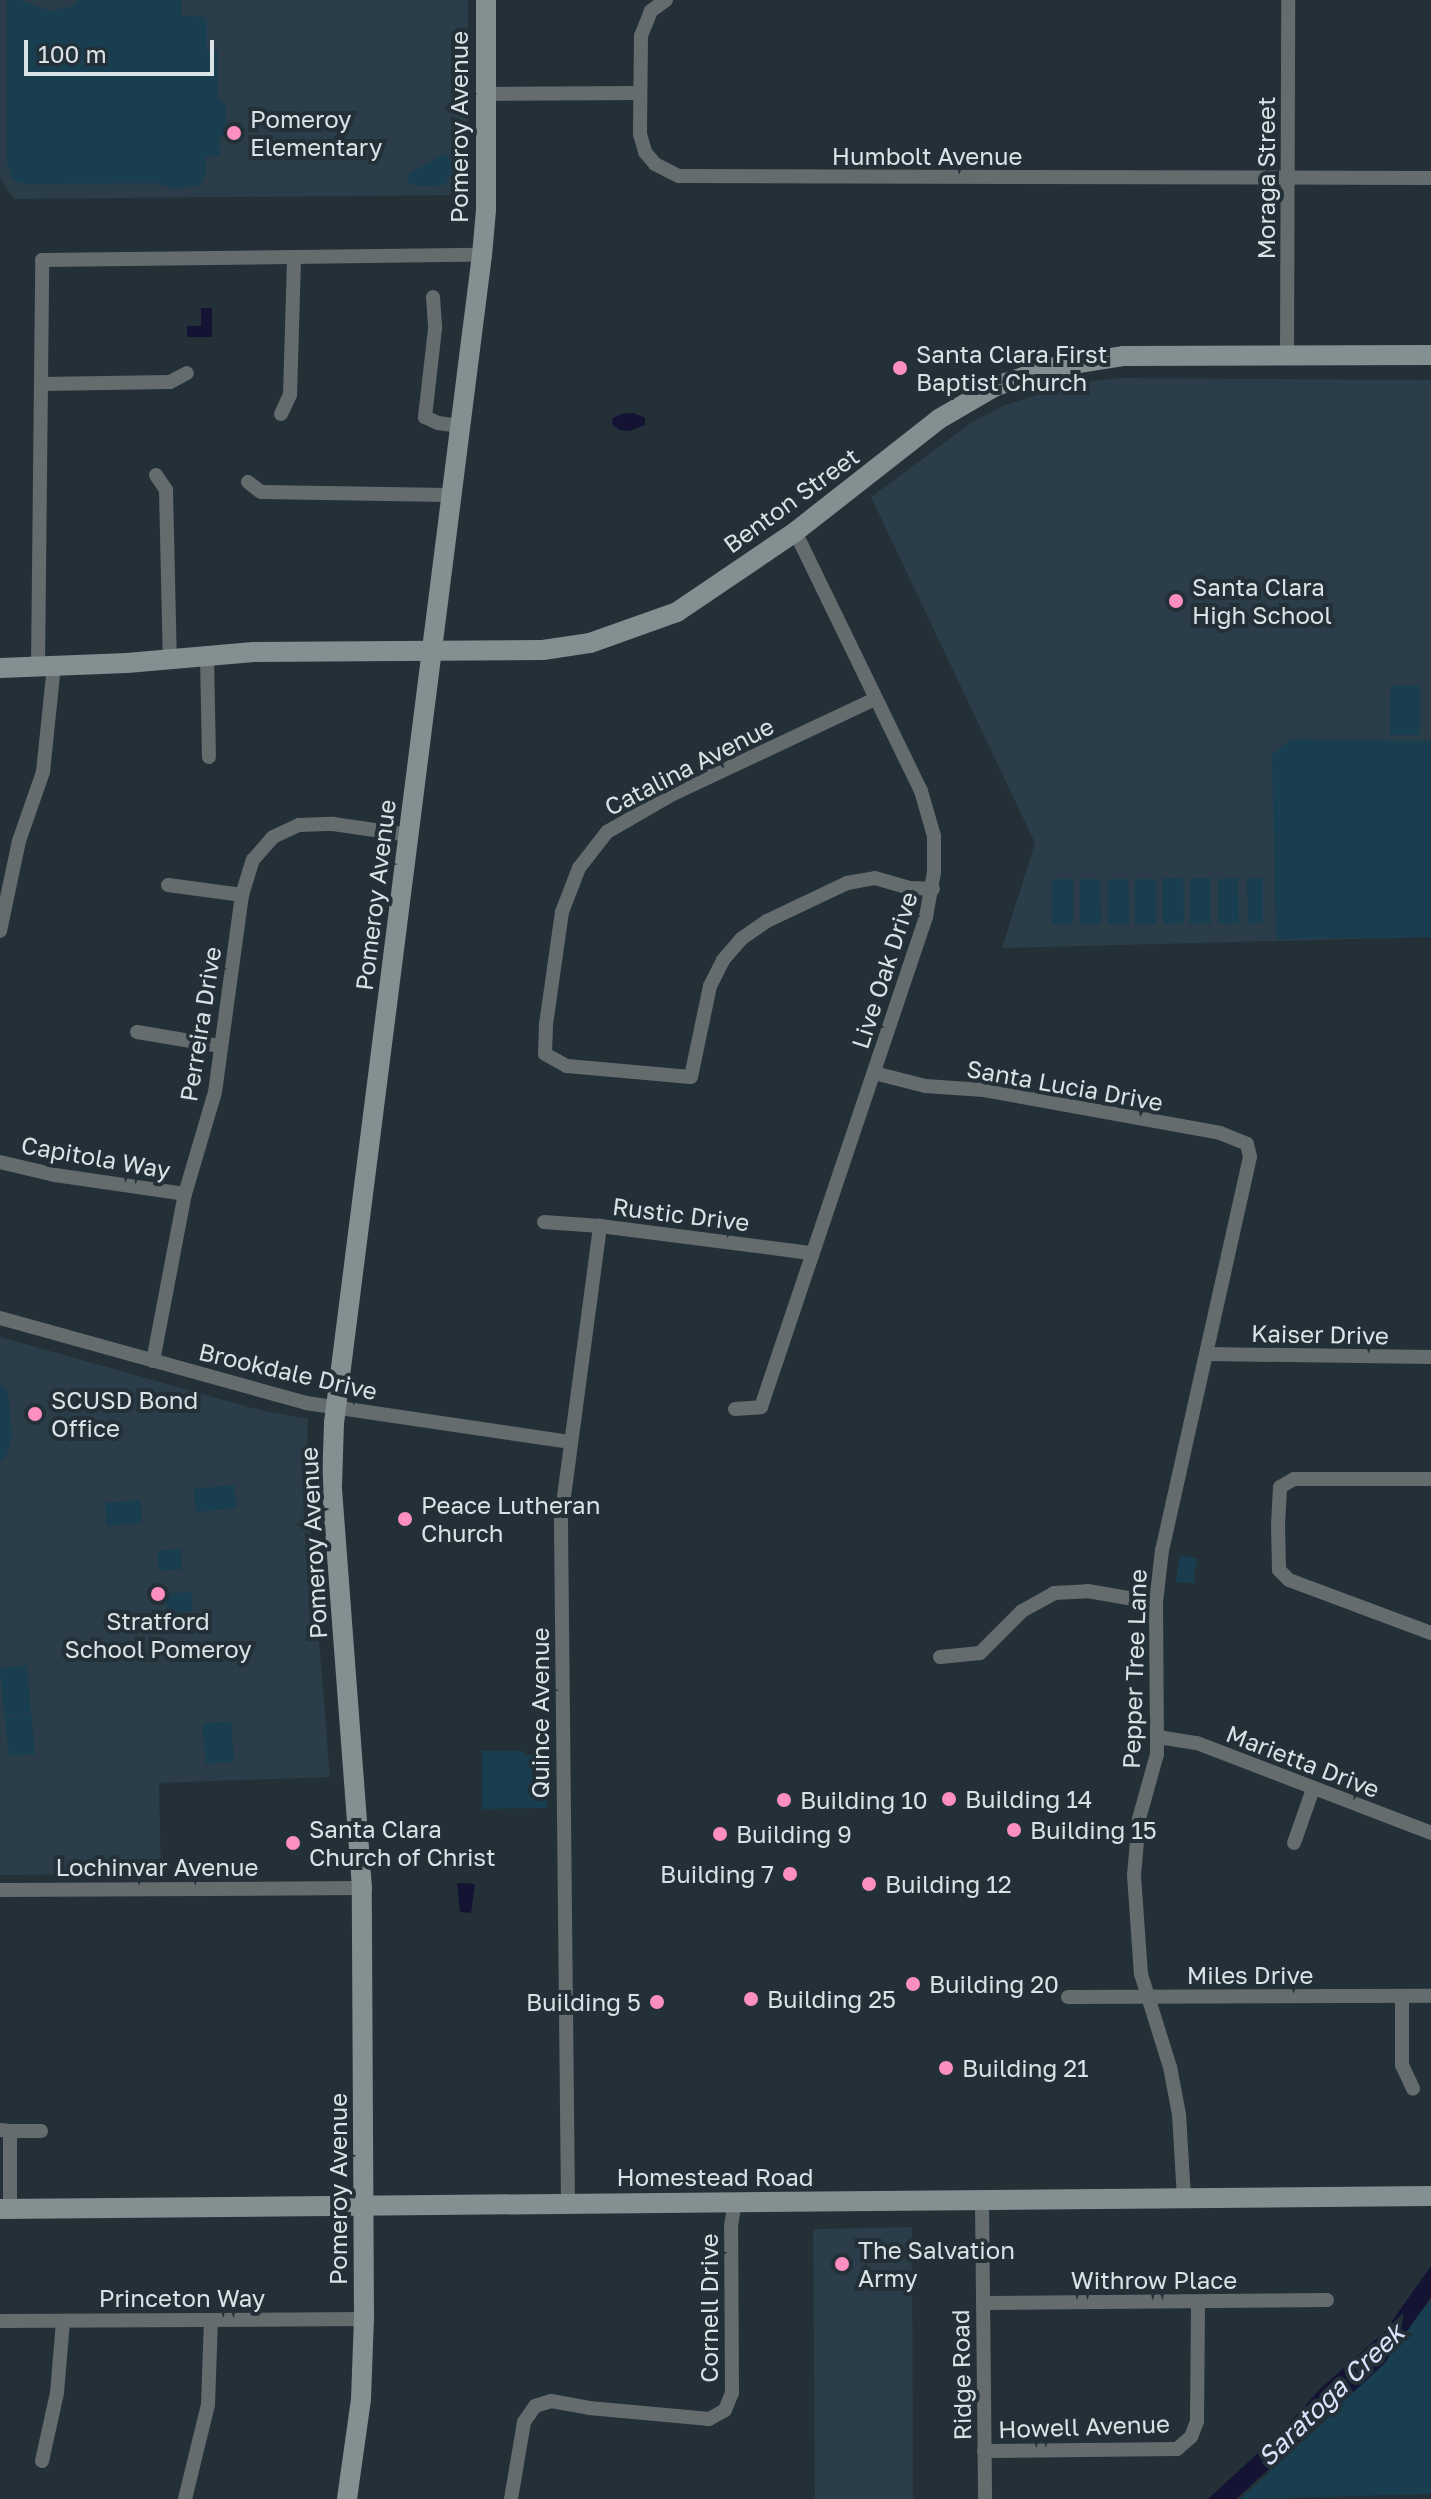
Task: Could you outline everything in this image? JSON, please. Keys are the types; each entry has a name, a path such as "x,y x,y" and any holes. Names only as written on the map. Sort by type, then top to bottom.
{"main road":[{"name":"Pomeroy Avenue","path":"347,2499 361,2399 364,2319 362,1888 332,1486 335,1408 482,255 486,210 486,0"},
{"name":"Benton Street","path":"0,668 207,656 543,650 590,643 677,612 795,532 939,419 996,386 1055,367 1124,356 1431,355"},
{"name":"Homestead Road","path":"5,2209 1431,2196"}],"street":[{"name":"Humbolt Avenue","path":"666,0 651,11 641,36 640,134 645,152 664,172 679,176 1431,178"},
{"name":"Moraga Street","path":"1287,355 1288,0"},
{"path":"486,94 640,93"},
{"name":"Pomeroy Avenue","path":"41,384 42,260 482,255"},
{"path":"281,414 290,395 294,257"},
{"path":"433,297 435,329 425,417 438,423 459,426"},
{"path":"0,931 19,841 43,772 46,667 41,384 170,382 187,373"},
{"path":"156,475 166,490 170,660"},
{"path":"248,482 261,492 449,495"},
{"name":"Live Oak Drive","path":"735,1409 761,1407 933,889 934,836 929,812 795,532"},
{"path":"207,656 209,757"},
{"name":"Catalina Avenue","path":"875,699 673,794 607,832 579,868 562,912 546,1025 545,1054 567,1066 691,1077 710,986 723,960 741,939 767,921 847,883 875,878 910,888 933,889"},
{"name":"Perreira Drive","path":"153,1361 185,1194 215,1092 242,895 253,860 273,837 299,825 333,824 409,835"},
{"path":"168,885 242,895"},
{"path":"137,1032 221,1046"},
{"name":"Santa Lucia Drive","path":"874,1073 925,1086 984,1090 1220,1133 1247,1144"},
{"name":"Pepper Tree Lane","path":"1184,2198 1179,2114 1170,2067 1147,1997 1138,1947 1134,1875 1139,1819 1157,1757 1156,1603 1162,1550 1250,1157 1247,1144"},
{"name":"Capitola Way","path":"0,1162 55,1175 185,1194"},
{"name":"Rustic Drive","path":"544,1222 600,1226 812,1253"},
{"name":"Quince Avenue","path":"568,2204 561,1519 600,1226"},
{"name":"Brookdale Drive","path":"0,1318 257,1391 335,1408 571,1442"},
{"name":"Kaiser Drive","path":"1208,1354 1431,1357"},
{"path":"1431,1479 1294,1479 1284,1483 1278,1493 1279,1570 1289,1580 1431,1633"},
{"path":"940,1657 980,1653 1022,1611 1054,1593 1088,1591 1156,1603"},
{"name":"Marietta Drive","path":"1158,1737 1197,1743 1431,1833"},
{"path":"1294,1843 1313,1789"},
{"name":"Lochinvar Avenue","path":"0,1890 362,1888"},
{"name":"Miles Drive","path":"1068,1997 1431,1996"},
{"path":"1402,1997 1402,2065 1413,2089"},
{"path":"5,2209 5,2130 41,2131"},
{"name":"Cornell Drive","path":"511,2499 524,2422 535,2406 551,2401 589,2408 709,2419 725,2410 732,2393 731,2226 735,2202"},
{"name":"Ridge Road","path":"982,2202 985,2499"},
{"name":"Withrow Place","path":"983,2303 1327,2300"},
{"name":"Howell Avenue","path":"984,2451 1177,2449 1191,2437 1197,2421 1198,2302"},
{"name":"Princeton Way","path":"0,2321 364,2319"},
{"path":"185,2499 208,2405 211,2320"},
{"path":"42,2461 57,2393 63,2321"}],"shaded area":[{"name":"Pomeroy Elementary","path":"0,0 468,0 468,195 14,199 0,178"},
{"path":"7,0 22,0 49,11 70,7 79,0 181,0 182,16 207,17 207,50 218,51 218,101 226,102 226,136 219,137 220,156 206,156 206,175 200,185 176,189 157,183 27,184 13,181 7,165"},
{"path":"443,154 449,157 453,169 445,185 417,186 408,183 409,174"},
{"name":"Santa Clara High School","path":"1121,378 1431,380 1431,937 1002,948 1035,843 871,497 972,422 1005,405 1076,383"},
{"path":"1391,685 1420,686 1420,735 1390,735"},
{"path":"1291,739 1431,741 1431,937 1276,939 1272,755"},
{"path":"1163,878 1183,878 1184,923 1163,924"},
{"path":"1190,878 1211,878 1211,923 1190,924"},
{"path":"1238,878 1239,924 1218,924 1218,879"},
{"path":"1263,878 1263,923 1248,924 1247,879"},
{"path":"1052,879 1073,879 1073,924 1052,924"},
{"path":"1080,879 1100,879 1101,924 1080,924"},
{"path":"1108,879 1128,879 1129,924 1108,924"},
{"path":"1135,879 1156,879 1156,924 1135,924"},
{"name":"Stratford School Pomeroy","path":"0,1337 260,1410 308,1419 306,1478 330,1777 159,1783 161,1874 0,1875"},
{"path":"0,1383 8,1392 12,1437 6,1456 0,1461"},
{"path":"234,1485 237,1508 196,1512 194,1489"},
{"path":"140,1500 142,1523 107,1526 105,1503"},
{"path":"180,1549 182,1569 159,1571 157,1551"},
{"path":"1180,1555 1198,1559 1195,1583 1176,1582"},
{"path":"191,1592 193,1611 167,1614 166,1594"},
{"path":"27,1665 31,1713 4,1716 0,1668"},
{"path":"31,1714 35,1754 9,1756 5,1717"},
{"path":"231,1721 234,1762 206,1764 202,1724"},
{"path":"482,1751 523,1751 524,1755 539,1755 540,1751 547,1751 547,1808 482,1809"},
{"path":"912,2227 913,2499 815,2499 813,2229"},
{"path":"1431,2300 1431,2494 1240,2499 1324,2422"}],"water":[{"path":"201,308 212,308 212,337 187,337 187,326 201,326"},
{"path":"633,413 645,418 645,425 629,431 619,430 612,424 613,418"},
{"path":"457,1883 475,1884 471,1913 460,1912"},
{"name":"Saratoga Creek","path":"1431,2266 1431,2297 1384,2364 1236,2499 1208,2499 1281,2432 1320,2389 1385,2331"}],"place":[{"name":"Pomeroy Elementary","path":"234,133"},
{"name":"Santa Clara First Baptist Church","path":"900,368"},
{"name":"Santa Clara High School","path":"1176,601"},
{"name":"SCUSD Bond Office","path":"35,1414"},
{"name":"Peace Lutheran Church","path":"405,1519"},
{"name":"Stratford School Pomeroy","path":"158,1594"},
{"name":"Building 14","path":"949,1799"},
{"name":"Building 10","path":"784,1800"},
{"name":"Building 15","path":"1014,1830"},
{"name":"Building 9","path":"720,1834"},
{"name":"Santa Clara Church of Christ","path":"293,1843"},
{"name":"Building 7","path":"790,1874"},
{"name":"Building 12","path":"869,1884"},
{"name":"Building 20","path":"913,1984"},
{"name":"Building 25","path":"751,1999"},
{"name":"Building 5","path":"657,2002"},
{"name":"Building 21","path":"946,2068"},
{"name":"The Salvation Army","path":"842,2264"}]}
